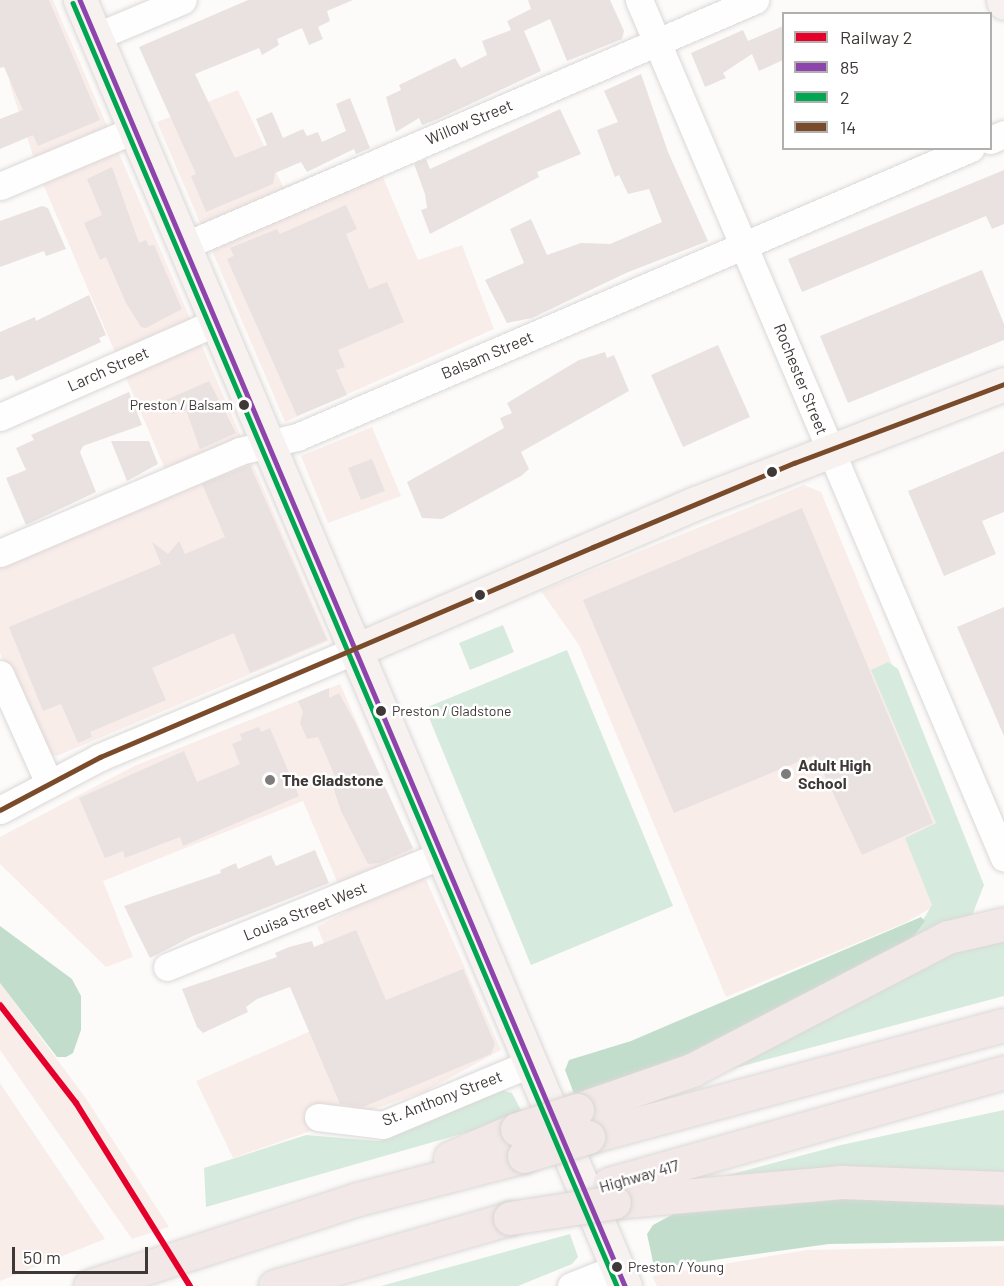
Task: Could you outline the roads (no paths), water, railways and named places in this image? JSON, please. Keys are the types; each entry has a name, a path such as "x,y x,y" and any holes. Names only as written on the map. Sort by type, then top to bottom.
{"highway":[{"path":"583,1123 692,1070 948,937 1004,924"},
{"path":"90,1286 583,1123 1004,1024"},
{"name":"Highway 417","path":"287,1282 510,1218 612,1193 1004,1072"},
{"path":"612,1193 842,1182 1004,1188"}],"main road":[{"path":"80,0 621,1277"},
{"path":"356,650 830,450 1003,385"}],"street":[{"path":"95,37 183,0"},
{"name":"Rochester Street","path":"639,0 746,244 830,450 1004,858"},
{"name":"Willow Street","path":"184,246 755,0"},
{"path":"0,186 134,130"},
{"name":"Balsam Street","path":"0,553 267,441 297,437 966,150"},
{"name":"Larch Street","path":"0,417 216,322"},
{"path":"0,810 100,757 356,650"},
{"path":"0,674 49,783"},
{"name":"Louisa Street West","path":"167,967 442,855"},
{"name":"St. Anthony Street","path":"318,1117 382,1125 529,1064"},
{"path":"571,1286 621,1277"}],"rail line":[{"name":"2","path":"0,1005 76,1103 190,1286"}],"place":[{"name":"Preston / Balsam","path":"244,405"},
{"name":"Preston / Gladstone","path":"381,711"},
{"name":"Adult High School","path":"786,774"},
{"name":"The Gladstone","path":"270,780"},
{"name":"Preston / Young","path":"617,1267"}]}
